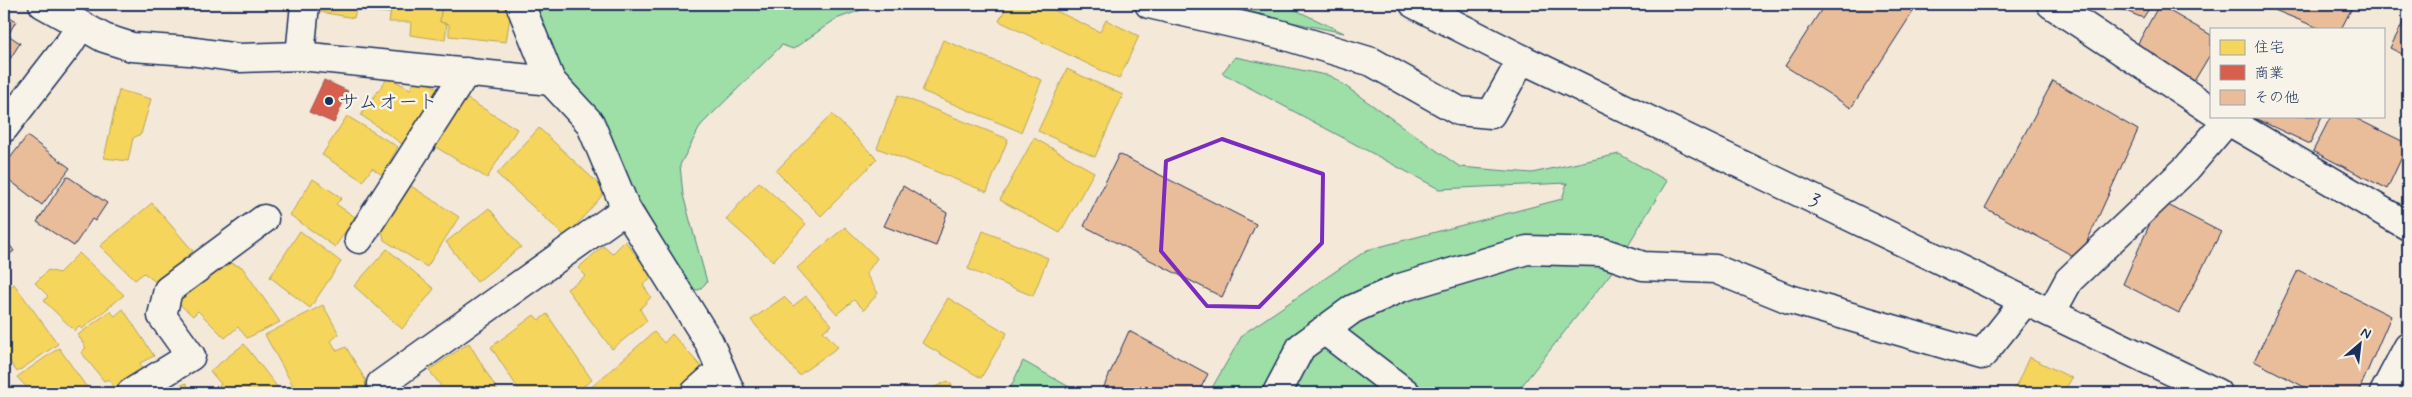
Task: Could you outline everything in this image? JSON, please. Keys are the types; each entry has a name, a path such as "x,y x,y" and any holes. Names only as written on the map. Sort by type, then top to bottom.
{"street":[{"path":"43,4 104,38 132,48 189,51 240,58 300,56 551,81"},
{"path":"300,56 305,4"},
{"path":"520,4 551,81 590,123 626,209 709,342 726,382 695,393"},
{"path":"1149,4 1279,34 1372,62 1459,111 1491,114 1522,59"},
{"name":"3","path":"1414,4 1522,59 2217,393"},
{"path":"2056,5 2210,110"},
{"path":"4,128 69,44 81,25"},
{"path":"359,239 466,72"},
{"path":"2051,313 2069,280 2186,168 2218,118"},
{"path":"2222,118 2408,224"},
{"path":"387,393 381,384 626,209"},
{"path":"131,393 191,356 162,316 168,290 264,219"},
{"path":"1277,393 1300,347 1353,309 1400,288 1527,250 1602,252 1644,266 1715,269 1789,298 1982,355 2025,301"},
{"path":"1324,330 1406,393"},
{"path":"2384,393 2408,346"}],"highlighted area":[{"path":"1222,139 1323,174 1322,243 1259,307 1207,306 1161,251 1166,161"}],"green space":[{"path":"528,4 878,4 836,19 793,49 782,45 701,125 680,165 683,195 707,282 699,290 689,289 625,175 558,76"},
{"path":"1205,4 1283,4 1344,33"},
{"path":"1235,57 1331,76 1460,167 1532,173 1619,154 1667,181 1611,273 1516,393 1209,393 1243,334 1367,250 1562,199 1567,183 1439,189 1222,73"},
{"path":"1023,361 1080,393 1008,393"}],"building: 住宅":[{"path":"206,4 233,4 233,6"},
{"path":"316,4 391,4 390,13 356,10 354,18 315,11"},
{"path":"392,4 442,4 440,22 447,24 445,40 410,35 411,22 389,22"},
{"path":"442,4 503,4 510,17 506,42 449,36 449,24 440,22"},
{"path":"1008,4 1042,4 1100,32 1106,20 1139,36 1119,79 999,21"},
{"path":"943,40 1042,80 1021,132 922,91"},
{"path":"1067,69 1123,95 1095,157 1038,131"},
{"path":"418,76 440,90 405,146 361,115 388,77 410,89"},
{"path":"119,90 151,99 141,134 133,138 128,161 104,158"},
{"path":"898,95 1008,139 987,192 877,148"},
{"path":"466,98 517,129 487,178 434,146"},
{"path":"832,114 877,159 821,216 776,171"},
{"path":"347,116 398,147 382,175 372,168 363,181 322,155"},
{"path":"539,128 606,191 566,237 497,174"},
{"path":"1034,138 1094,172 1060,233 1000,200"},
{"path":"313,179 342,198 336,204 355,217 335,247 290,215"},
{"path":"759,182 806,224 773,261 726,219"},
{"path":"411,186 459,217 427,267 384,240 382,230"},
{"path":"152,203 193,251 157,283 144,273 135,280 100,246"},
{"path":"489,208 521,247 477,282 446,242"},
{"path":"845,227 877,258 866,274 878,293 864,310 854,300 837,314 797,268"},
{"path":"300,231 341,262 310,308 270,277"},
{"path":"983,231 1048,258 1033,296 968,269"},
{"path":"625,241 653,277 643,285 651,297 640,309 647,321 612,349 567,289 586,276 578,268 603,246 612,254"},
{"path":"387,249 434,289 402,329 354,286"},
{"path":"79,253 124,295 82,329 78,326 75,331 44,301 48,296 35,283 48,270 59,273"},
{"path":"228,262 242,267 280,322 247,338 238,327 225,338 198,311 193,316 177,302 179,292"},
{"path":"14,284 58,344 17,372 4,354 4,291"},
{"path":"806,296 832,325 823,331 838,347 799,375 751,320 784,297 793,306"},
{"path":"948,298 1007,333 981,378 922,343"},
{"path":"323,305 339,334 331,341 337,351 346,347 369,386 356,393 297,393 265,335"},
{"path":"123,309 154,356 140,363 143,371 116,389 108,379 104,381 81,352 86,348 78,335 110,311 115,316"},
{"path":"547,314 592,380 574,393 521,393 491,347 534,315 539,320"},
{"path":"654,332 664,343 672,334 705,371 682,393 591,393 588,390"},
{"path":"469,343 499,393 429,393 441,386 429,370"},
{"path":"244,344 282,393 217,393 215,390 221,384 210,371"},
{"path":"59,348 90,392 32,393 17,377"},
{"path":"2029,357 2072,378 2063,393 2013,393"},
{"path":"948,381 960,393 922,393"},
{"path":"186,383 192,393 165,393"}],"building: 商業":[{"name":"サムオート","path":"324,80 348,91 334,123 309,112"}],"building: その他":[{"path":"1825,4 1918,4 1851,108 1785,66"},
{"path":"2109,4 2152,4 2143,18"},
{"path":"2260,4 2354,4 2342,28 2319,28"},
{"path":"2159,5 2210,34 2210,55 2193,83 2136,47"},
{"path":"4,13 16,21 8,35 20,43 10,59 4,56"},
{"path":"2408,13 2408,57 2390,48"},
{"path":"2053,81 2138,130 2079,259 1985,208"},
{"path":"2254,118 2321,118 2310,144"},
{"path":"2330,118 2355,118 2408,144 2387,189 2313,151"},
{"path":"27,136 70,168 42,205 4,176 4,166"},
{"path":"1119,154 1256,224 1222,297 1084,226"},
{"path":"67,176 107,203 95,221 92,219 74,246 37,222"},
{"path":"903,186 947,213 936,246 884,226"},
{"path":"2160,201 2221,232 2179,313 2123,284"},
{"path":"4,237 14,251 4,258"},
{"path":"2298,270 2391,316 2358,393 2316,393 2254,361"},
{"path":"1129,331 1208,374 1198,393 1101,393"}],"place":[{"name":"サムオート","path":"329,101"}]}
